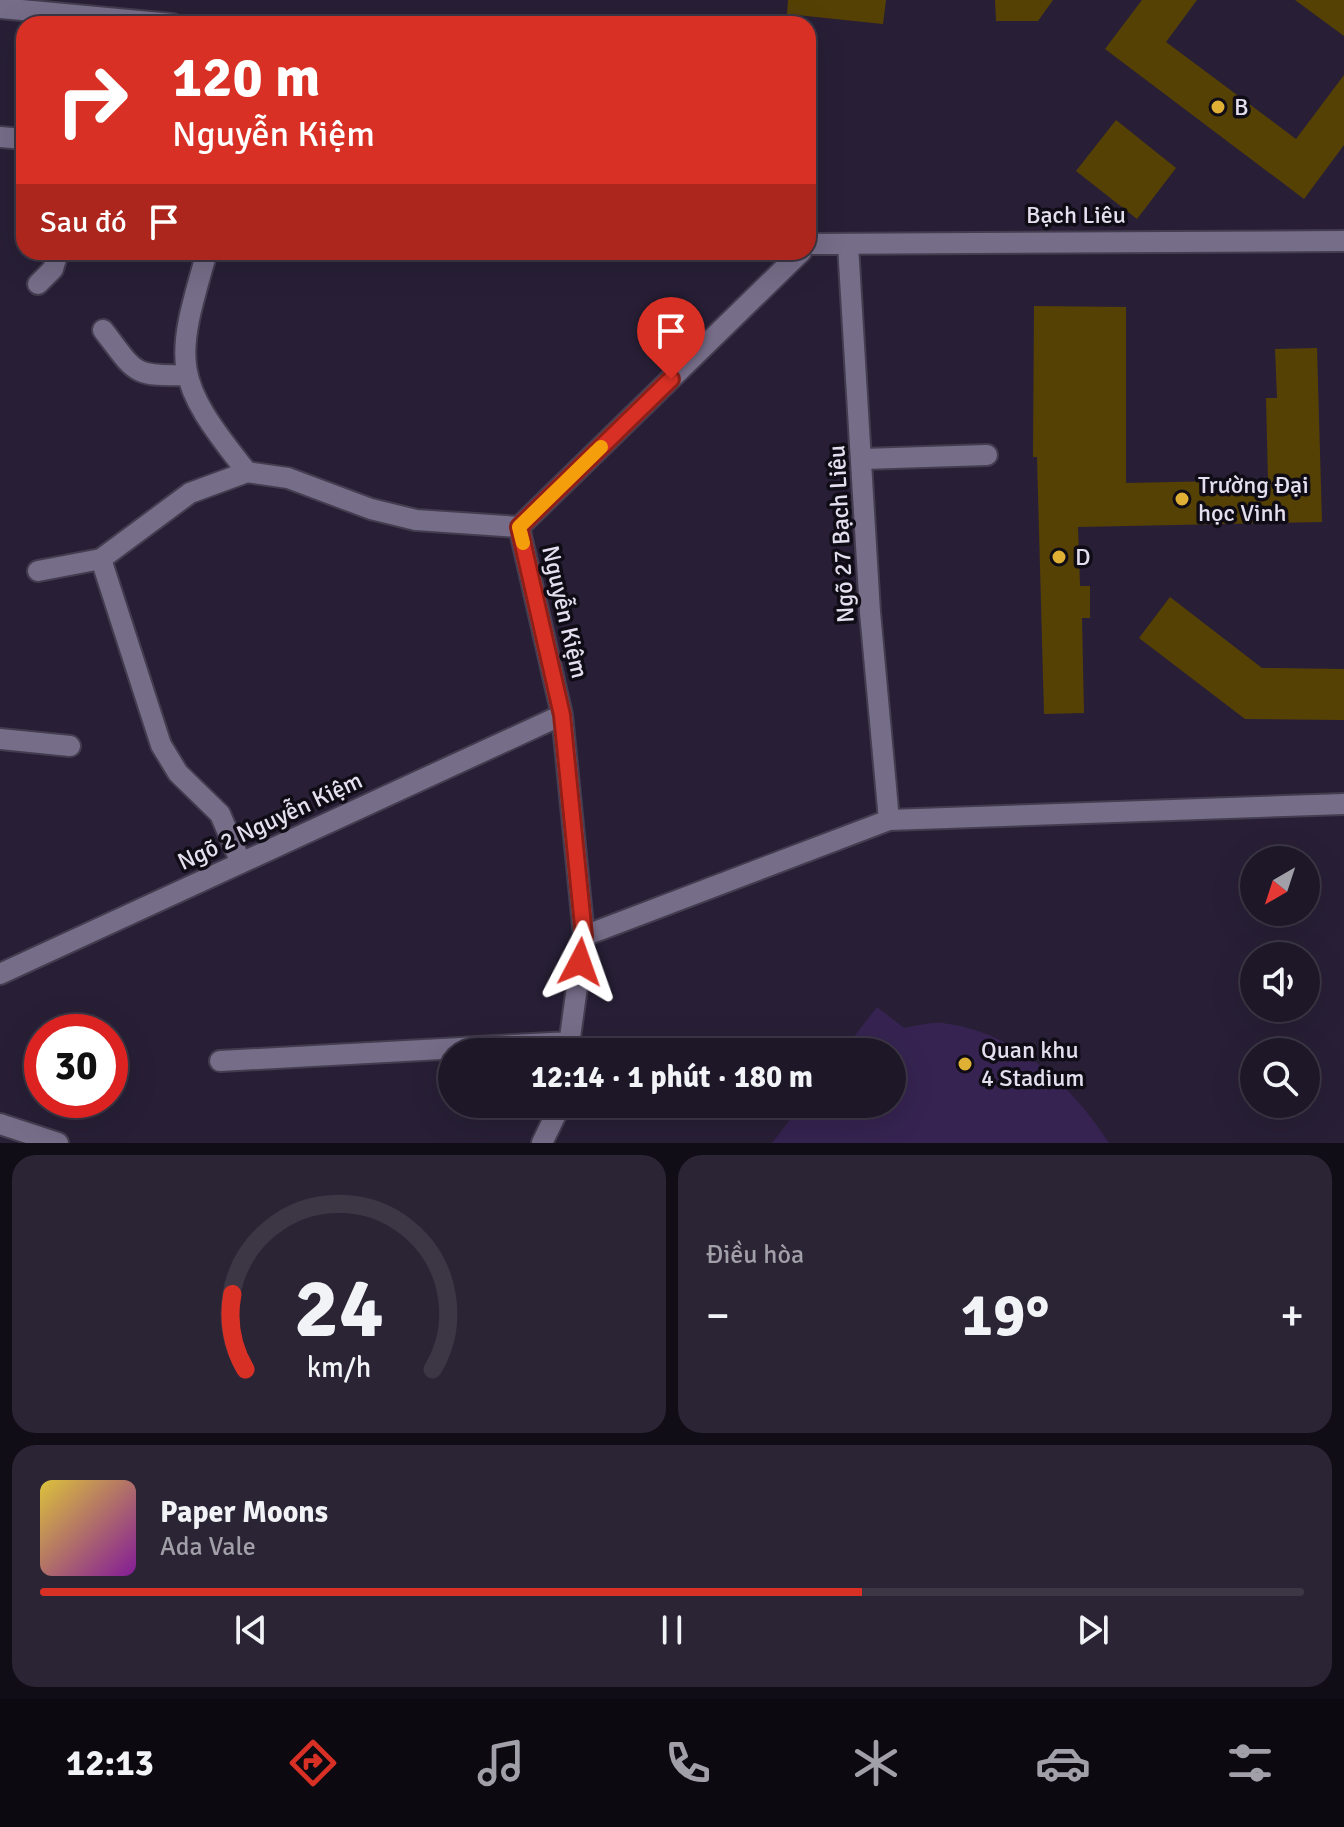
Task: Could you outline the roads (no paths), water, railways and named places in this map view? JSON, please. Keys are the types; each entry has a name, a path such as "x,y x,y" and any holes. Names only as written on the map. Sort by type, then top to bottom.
{"street":[{"path":"0,8 86,16"},
{"name":"Bạch Liêu","path":"816,246 953,240 1344,241"},
{"name":"Ngõ 27 Bạch Liêu","path":"848,245 870,612 889,820"},
{"path":"38,284 53,269 56,260"},
{"path":"205,260 184,337 185,375 198,405 247,472"},
{"name":"Nguyễn Kiệm","path":"570,1038 584,936 562,715 519,527 793,260"},
{"path":"103,330 136,371 146,376 185,375"},
{"path":"863,459 987,455"},
{"path":"38,571 101,559 190,493 247,472 288,478 371,509 416,520 519,527"},
{"path":"101,559 165,756 220,814 241,863"},
{"name":"Ngõ 2 Nguyễn Kiệm","path":"0,974 562,715"},
{"path":"0,739 70,746"},
{"path":"584,936 889,820 1344,804"},
{"path":"220,1061 438,1052"},
{"path":"542,1143 554,1118"},
{"path":"0,1124 58,1143"}],"place":[{"name":"B","path":"1218,107"},
{"name":"Trường Đại học Vinh","path":"1182,499"},
{"name":"D","path":"1059,557"},
{"name":"Quan khu 4 Stadium","path":"965,1064"}]}
